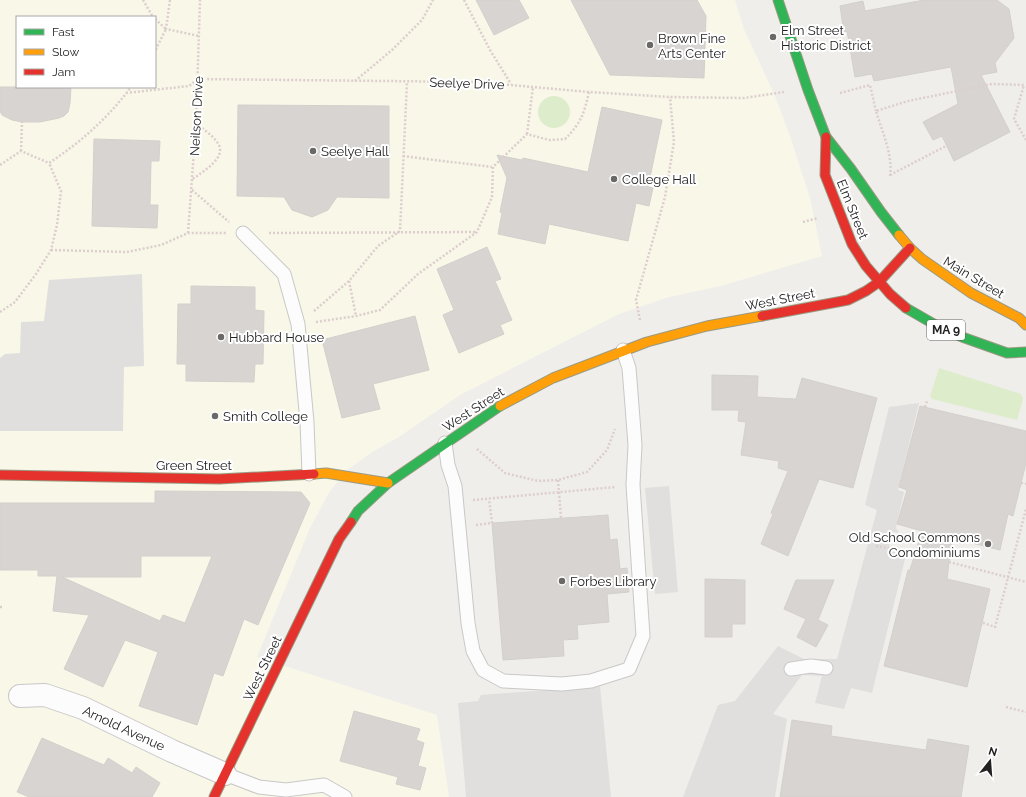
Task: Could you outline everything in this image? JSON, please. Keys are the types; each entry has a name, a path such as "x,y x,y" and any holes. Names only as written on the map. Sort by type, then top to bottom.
{"main road":[{"name":"Elm Street","path":"778,0 808,90 826,137 851,169 881,212 910,248"},
{"name":"Elm Street","path":"826,137 826,175 842,221 852,244 866,266 879,282"},
{"name":"West Street","path":"214,797 340,539 358,511 388,483 501,405 553,378 646,342 707,326 848,300 866,291 879,282 910,248"},
{"name":"Main Street","path":"910,248 927,263 971,293 1019,318 1026,325"},
{"name":"MA 9","path":"879,282 908,310 939,327 977,343 1007,353 1026,352"},
{"name":"Green Street","path":"0,475 218,479 326,473 388,483"}],"street":[{"name":"Arnold Avenue","path":"20,696 45,695 83,708 225,774"}],"lane":[{"path":"243,233 284,274 298,324 307,422 309,474"},
{"path":"444,443 448,465 455,486 468,623 473,651 484,670 503,681 562,684 591,681 629,669 643,636 634,485 635,444 629,368 623,350"},
{"path":"792,670 811,666 826,668"},
{"path":"225,774 259,787 286,790 324,785 345,797"},
{"path":"259,787 270,797"}],"path":[{"path":"144,0 153,16"},
{"path":"156,49 166,29 170,0"},
{"name":"Neilson Drive","path":"188,233 196,123 200,0"},
{"path":"355,81 392,50 422,20 433,0"},
{"path":"464,0 490,50 512,84"},
{"path":"156,20 166,29 199,36"},
{"name":"Seelye Drive","path":"126,92 188,86 198,79 477,82 589,92 670,97 744,98 777,92 808,90"},
{"path":"400,231 407,82"},
{"path":"876,111 908,101 992,84 1024,84 1014,119 1026,140"},
{"path":"840,92 870,85 890,158 890,176 946,146"},
{"path":"298,324 356,316 380,310 418,274 477,232 492,197 492,167 527,134 532,86"},
{"path":"49,163 73,147 112,111 129,88"},
{"path":"527,134 549,140 565,139 574,131 583,116 589,92"},
{"path":"642,325 636,307 636,300 665,197 674,142 670,97"},
{"path":"21,151 22,122"},
{"path":"192,180 218,160 221,151 218,143 196,123"},
{"path":"0,312 15,302 36,274 51,250 57,226 61,191 49,163 21,151"},
{"path":"0,165 21,151"},
{"path":"404,156 492,167"},
{"path":"191,190 243,233"},
{"path":"803,222 820,217"},
{"path":"298,324 349,281 378,246 400,231"},
{"path":"51,250 127,252 161,245 188,233 400,231 477,232"},
{"path":"349,281 356,316"},
{"path":"925,408 927,401"},
{"path":"472,444 505,473 538,481 558,480 587,472 607,450 617,422"},
{"path":"558,480 561,518"},
{"path":"1021,483 1026,484"},
{"path":"457,502 634,485"},
{"path":"460,526 492,524 489,499"},
{"path":"983,623 995,626 1026,509"},
{"path":"876,546 910,551 932,557"},
{"path":"949,562 1026,582"},
{"path":"1006,707 1026,712"}],"shaded area":[{"name":"Smith College","path":"0,0 735,0 744,29 775,96 790,136 810,198 822,256 721,286 669,297 619,314 460,395 399,437 374,451 347,470 330,491 310,528 257,657 437,715 449,797 0,797"},
{"path":"142,274 144,366 124,367 123,431 0,431 0,358 5,354 20,353 21,322 44,321 49,280"},
{"path":"919,403 898,490 904,492 896,528 899,533 890,531 889,551 906,555 872,693 851,688 844,709 815,703 822,676 802,675 773,714 787,719 775,797 683,797 718,705 735,701 778,646 804,659 837,659 877,510 865,505 889,407"},
{"path":"669,486 678,592 655,594 645,488"},
{"path":"600,686 611,797 466,797 458,703 478,701 481,695"}],"green space":[{"path":"551,96 557,96 567,103 570,112 569,118 563,125 557,128 551,128 541,121 538,115 538,109 545,99"},
{"path":"939,368 1021,394 1023,399 1017,420 932,399 930,396"}],"building":[{"path":"476,0 519,0 529,18 494,35"},
{"name":"Brown Fine Arts Center","path":"571,0 697,0 706,16 704,78 610,75"},
{"path":"924,0 997,0 1009,9 1014,38 995,63 997,72 981,75 1010,132 954,161 942,136 933,140 923,122 958,104 951,67 874,81 872,74 855,77 847,31 844,32 840,6 863,1 865,11"},
{"path":"0,87 71,88 68,112 59,118 40,122 22,122 12,120 2,115 0,111"},
{"name":"Seelye Hall","path":"238,105 389,106 389,198 337,197 328,210 312,217 292,210 284,197 237,196"},
{"name":"College Hall","path":"602,107 662,120 648,187 653,188 649,206 636,203 628,241 549,224 545,244 498,234 502,213 500,212 507,178 497,155 522,160 523,158 588,172"},
{"path":"94,139 160,141 159,161 151,161 150,205 158,205 157,228 92,226"},
{"path":"487,247 501,279 495,281 512,320 500,325 504,334 459,353 443,315 454,310 437,269"},
{"name":"Hubbard House","path":"191,286 255,287 255,310 264,311 263,364 255,364 254,382 186,381 186,364 177,364 178,304 191,304"},
{"path":"415,316 429,370 373,384 380,409 342,418 322,340"},
{"path":"712,375 758,376 757,397 796,399 802,378 877,398 853,488 819,479 788,556 761,544 773,514 771,513 788,471 778,468 779,461 741,455 746,422 738,421 739,410 712,410"},
{"name":"Old School Commons Condominiums","path":"920,406 1026,431 1026,463 1013,516 1008,514 1000,550 952,538 947,579 990,589 967,687 884,666 908,570 910,570 922,531 897,524 907,490 899,487"},
{"path":"155,491 301,492 310,503 258,625 244,619 223,676 214,673 197,725 139,706 158,652 125,640 103,687 64,669 89,615 53,611 57,576 38,576 38,570 0,570 0,503 155,503","holes":["141,556 212,556 185,623 163,615 160,621 62,577 141,577"]},
{"name":"Forbes Library","path":"608,515 610,540 617,539 620,569 627,568 629,592 607,594 609,622 577,625 578,639 563,640 564,656 503,660 492,523"},
{"path":"705,579 745,580 745,624 732,624 732,637 705,637"},
{"path":"796,580 834,580 818,620 828,625 816,647 797,637 806,619 784,609"},
{"path":"354,711 420,729 416,740 424,743 418,766 426,768 420,790 396,784 398,777 340,761"},
{"path":"792,720 832,726 831,736 926,750 928,739 969,746 961,797 780,797"},
{"path":"42,738 104,765 108,758 132,773 136,767 160,783 152,797 29,797 17,792"}],"traffic: fast":[{"path":"778,0 808,90 826,137 899,235"},
{"path":"906,308 939,327 962,337 1007,353 1026,352"},
{"path":"351,522 358,511 388,483 500,406"}],"traffic: slow":[{"path":"899,235 922,259 971,293 1019,318 1026,325"},
{"path":"500,406 553,378 647,342 707,326 762,316"},
{"path":"314,474 326,473 388,483"}],"traffic: jam":[{"path":"826,137 825,175 852,244 866,266 890,294 906,308"},
{"path":"762,316 848,300 866,291 879,282 910,248"},
{"path":"0,475 219,479 314,474"},
{"path":"214,797 339,539 351,522"}],"place":[{"name":"Elm Street Historic District","path":"773,37"},
{"name":"Brown Fine Arts Center","path":"650,45"},
{"name":"Seelye Hall","path":"313,151"},
{"name":"College Hall","path":"614,179"},
{"name":"Hubbard House","path":"221,337"},
{"name":"Smith College","path":"215,416"},
{"name":"Old School Commons Condominiums","path":"988,544"},
{"name":"Forbes Library","path":"562,581"}]}
